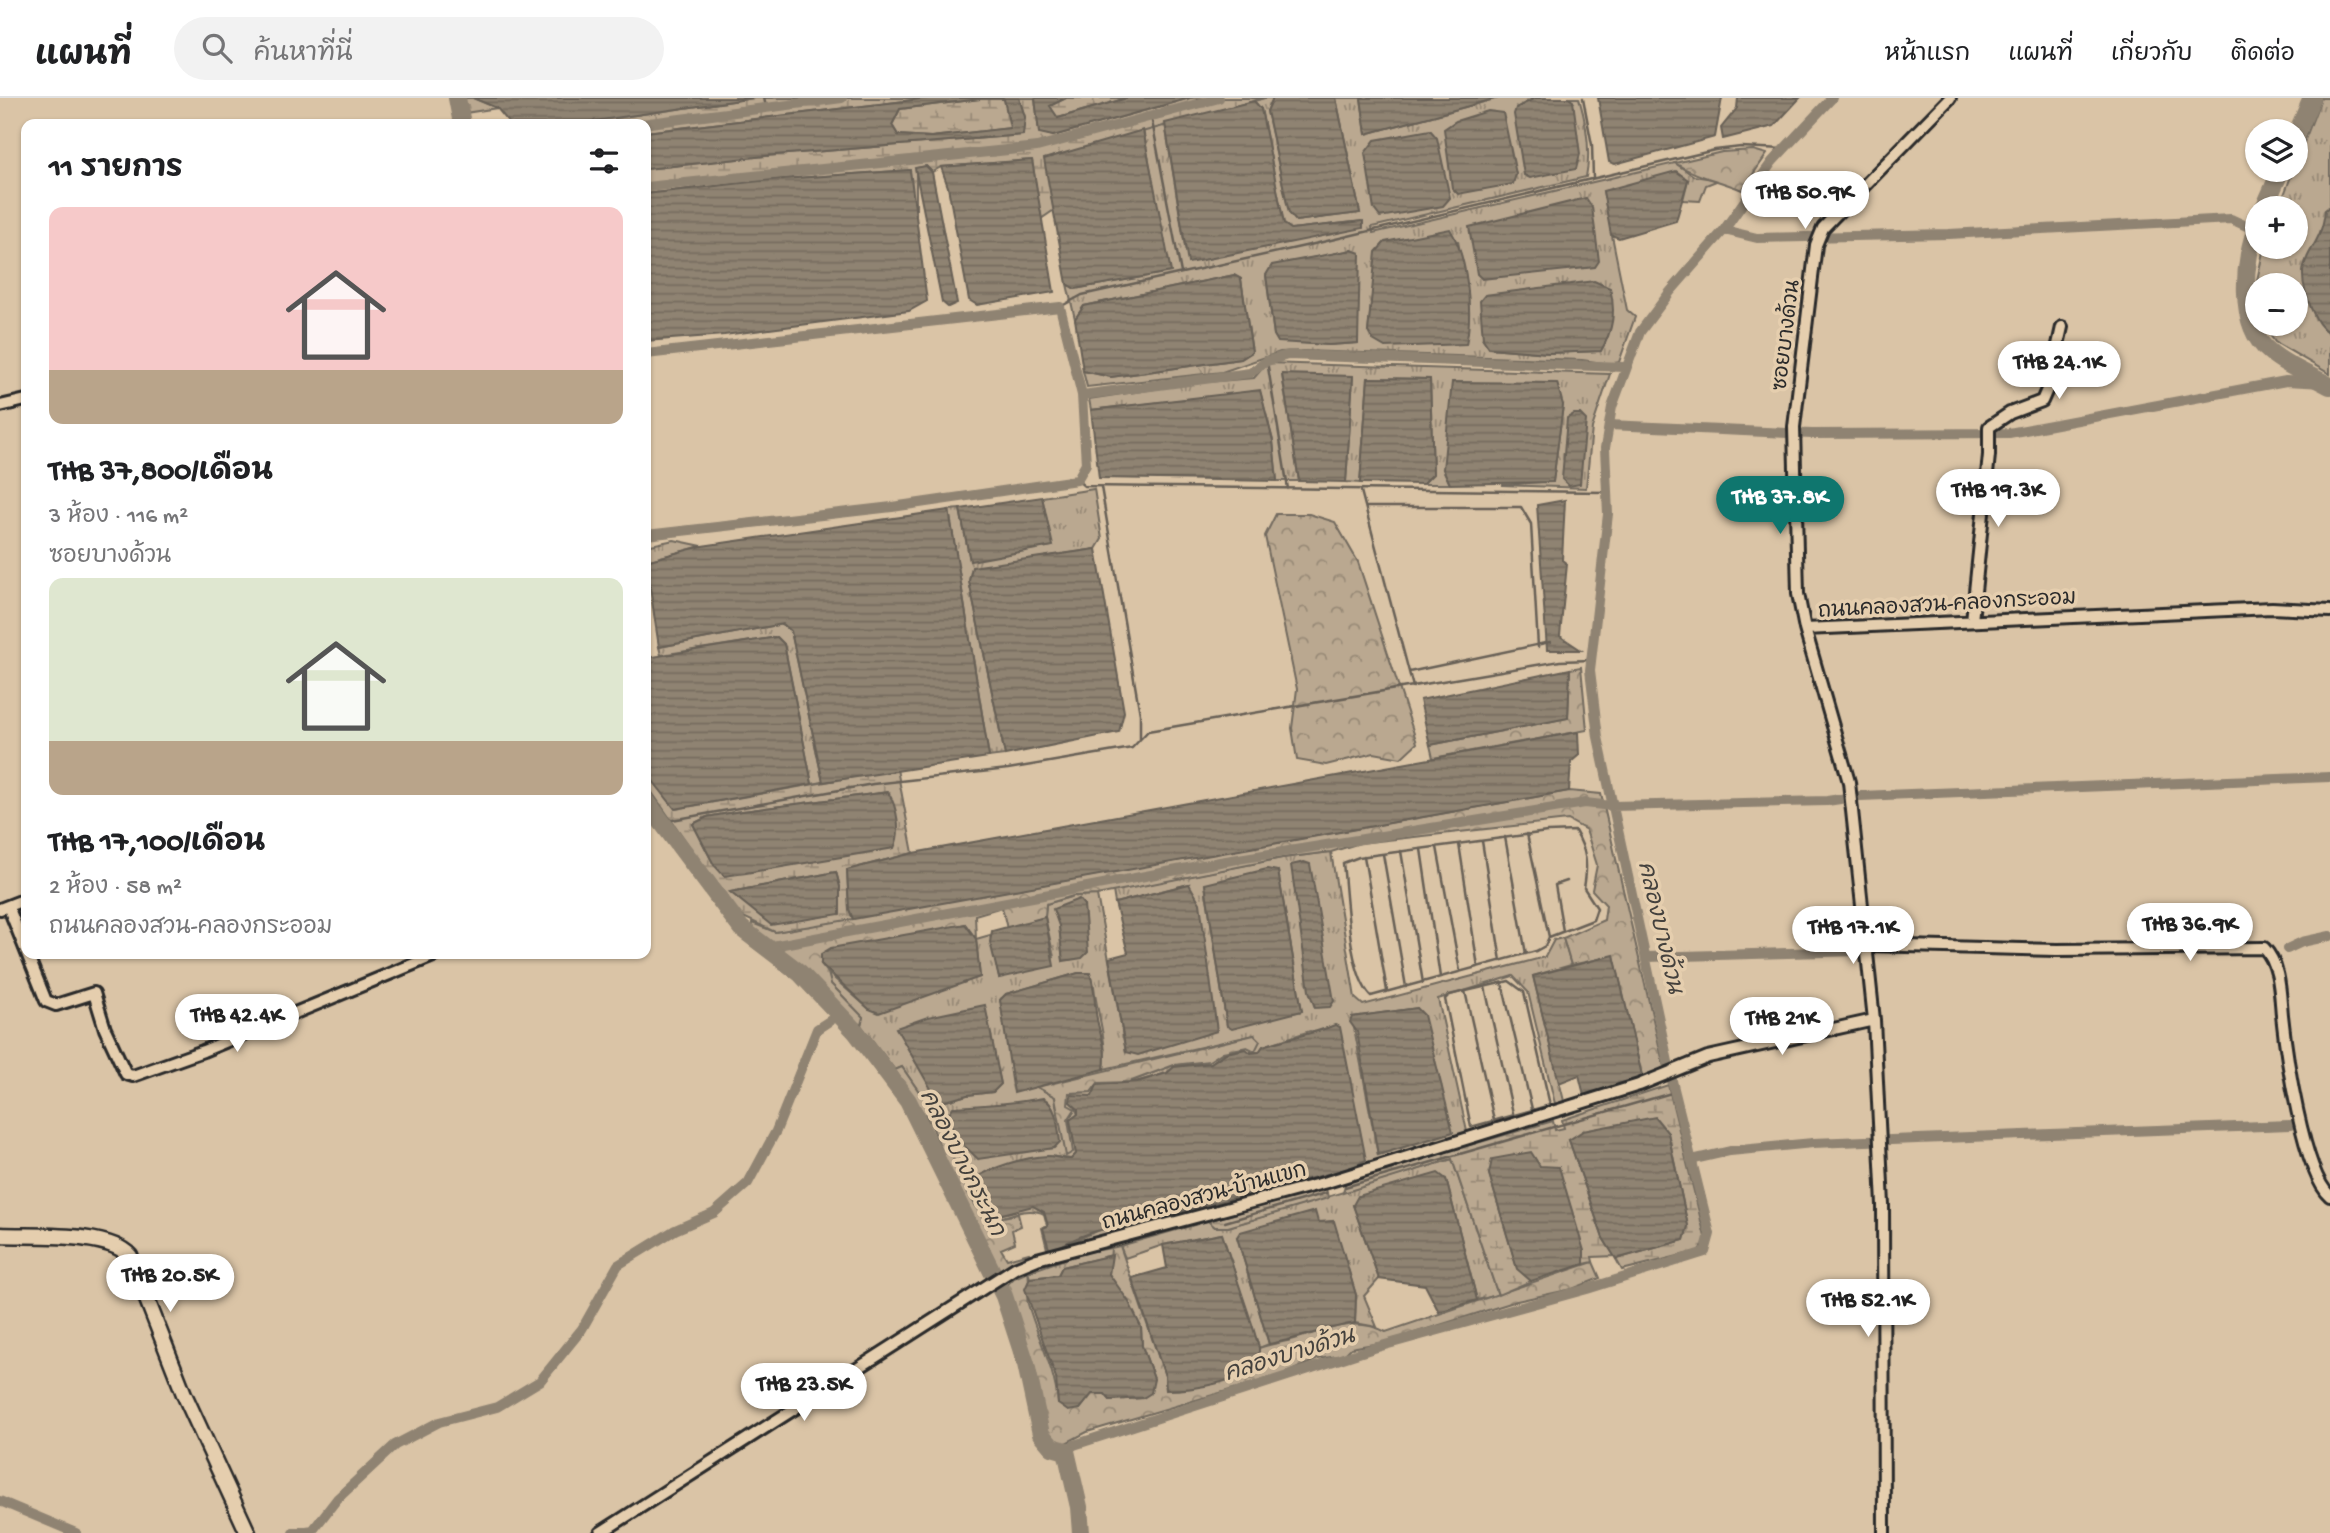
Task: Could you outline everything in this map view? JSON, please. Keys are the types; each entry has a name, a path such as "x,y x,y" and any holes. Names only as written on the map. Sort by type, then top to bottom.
{"street":[{"name":"ซอยบางด้วน","path":"1805,629 1798,594 1794,433 1815,249 1824,228 1950,98"},
{"path":"1972,621 1989,455 1989,427 2010,412 2042,401 2049,385 2062,327"},
{"path":"0,406 21,401"},
{"name":"ถนนคลองสวน-คลองกระออม","path":"1884,1533 1880,1146 1874,1020 1849,782 1805,629 2272,608 2330,611"},
{"path":"21,901 4,907 21,945"},
{"path":"1867,945 2057,950 2264,948 2272,956 2279,987 2304,1137 2318,1181 2330,1196"},
{"path":"27,959 46,1001 57,1005 94,993 118,1059 126,1074 133,1076 203,1052 426,959"},
{"name":"ถนนคลองสวน-บ้านแขก","path":"600,1533 1015,1268 1037,1259 1327,1182 1656,1078 1683,1065 1874,1020"},
{"path":"0,1235 102,1241 124,1249 130,1256 184,1394 246,1530"}],"green space":[{"path":"462,98 473,98 497,108 465,113"},
{"path":"754,98 930,98 651,131 651,119 608,119"},
{"path":"1019,98 1035,98 1039,132 1053,136 1190,98 1264,98 1045,159 1054,210 1041,219 1032,160 941,167 932,172 926,166 916,168 916,233 909,170 768,180 651,193 651,168 775,155 1022,135 1025,117"},
{"path":"1066,98 1127,98 1058,118 1049,106"},
{"path":"1273,98 1267,111 1289,212 1296,221 1360,213 1336,98 1361,98 1366,134 1498,98 1535,98 1516,108 1573,102 1568,98 1579,98 1587,138 1586,177 1372,227 1373,233 1675,163 1694,176 1719,180 1706,185 1700,201 1683,200 1688,180 1603,191 1627,310 1635,317 1619,362 1611,364 1582,360 1280,352 1222,372 1087,387 1083,371 1111,377 1241,359 1252,352 1241,279 1234,275 1084,306 1075,319 1067,284 1075,289 1170,272 1143,130 1165,123 1185,247 1362,221 1291,229 1284,224 1261,109 1254,101","holes":["1458,241 1465,281 1468,332 1368,332 1377,252 1385,242","1352,250 1358,343 1329,345 1278,341 1274,335 1266,276 1272,266","1483,339 1601,351 1548,353 1490,348"]},
{"path":"2321,98 2330,98 2330,374 2275,342 2271,336 2308,336 2308,273 2259,273 2261,259 2308,259 2308,196 2284,196 2289,182 2308,182 2308,132"},
{"path":"980,99 1004,99 1011,128 931,137 898,135 892,125 900,109"},
{"path":"1753,150 1767,154 1742,190 1699,175 1675,163 1722,152"},
{"path":"1267,363 1610,374 1592,428 1586,488 1502,485 1553,481 1563,405 1443,469 1450,484 1423,484 1433,473 1430,379 1368,378 1360,483 1346,482 1353,377 1282,375 1299,481 1277,481 1273,441 1260,391 1091,410 1089,399 1195,383 1254,378"},
{"path":"1094,489 1102,539 1096,549 972,568 969,581 1005,755 989,757 949,510 960,509 970,560 1052,546 1042,497"},
{"path":"1276,514 1309,514 1335,522 1358,562 1417,743 1401,758 1374,753 1326,765 1297,760 1292,728 1297,689 1265,536"},
{"path":"674,540 702,546 651,560 651,545"},
{"path":"782,624 791,631 823,782 812,784 784,644 777,637 661,655 659,647"},
{"path":"1581,667 1587,730 1433,758 1430,745 1568,718 1570,669"},
{"path":"897,769 913,853 847,870 849,909 853,919 775,932 737,914 651,791 651,778 676,809","holes":["888,792 714,865 693,824 707,817","836,872 840,887 839,914 730,892"]},
{"path":"1569,791 1601,794 1664,1067 1643,1080 1614,956 1571,965 1563,938 1604,920 1606,905 1592,890 1597,865 1586,830 1568,820 1360,843 1331,852 1282,858 1097,895 1073,896 1046,904 1045,917 1007,929 1002,907 975,915 976,939 965,924 821,964 828,973 831,984 863,1017 861,1025 837,1009 788,957 751,931 752,923 775,932"},
{"path":"1331,852 1355,998 1363,1005 1545,957 1554,940 1563,938 1571,965 1533,976 1565,1105 1556,1108 1528,992 1513,976 1438,999 1468,1136 1362,1168 1048,1253 1042,1228 1047,1225 1044,1214 1030,1211 1015,1213 988,1226 967,1191 935,1115 902,1067 895,1070 861,1025 863,1017 831,984 828,973 869,1009 980,977 976,939 990,935 999,978 1054,957 1045,917 1046,904 1074,896 1097,895 1126,1052 1189,884 1115,903 1113,891 1282,858","holes":["1278,871 1302,1011 1227,1026 1205,885","1084,905 1084,931 1063,960 1059,926","1078,973 1094,986 1103,1038 1104,1069 1254,1035 1247,1047 1223,1052 1209,1061 1174,1065 1129,1082 1097,1083 1091,1092 1068,1093 1068,1105 1074,1112 1068,1120 1071,1130 1058,1119 1055,1097 1037,1087 1000,1000 1006,994","1417,1008 1452,1132 1378,1155 1352,1017","1329,1028 1351,1168 1124,1226 1107,1227 1050,1251 1044,1228 1049,1226 1044,1212 1034,1206 1050,1156 1071,1159 1076,1154 1070,1120 1078,1115 1075,1106 1111,1083 1124,1085 1167,1073 1174,1067 1211,1063 1226,1052 1259,1052 1263,1046 1310,1031 1322,1033","994,1056 1001,1084 993,1092 967,1095 939,1103"]},
{"path":"1254,1035 1260,1041 1255,1051 1247,1047 1223,1052 1209,1061 1174,1065 1129,1082 1098,1083 1091,1092 1069,1093 1068,1105 1075,1109 1068,1120 1073,1152 1066,1156 1055,1097 1037,1087"},
{"path":"902,1067 935,1115 967,1191 987,1225 998,1218 1018,1214 1021,1226 1012,1230 1015,1243 1001,1249 1007,1259 1029,1253 1032,1258 1000,1271 959,1195 932,1126 895,1070"},
{"path":"1668,1085 1706,1241 1698,1251 1622,1270 1616,1259 1684,1240 1688,1226 1668,1133 1569,1140 1603,1238 1615,1256 1592,1257 1593,1262 1584,1264 1584,1251 1489,1174 1517,1268 1531,1281 1498,1295 1452,1159 1343,1193 1346,1181 1553,1121 1555,1130 1564,1128 1562,1120"},
{"path":"1452,1159 1498,1295 1477,1300 1446,1179 1353,1205 1379,1279 1364,1296 1377,1327 1355,1323 1356,1295 1333,1221 1237,1237 1269,1344 1259,1348 1222,1234 1163,1245 1125,1258 1120,1246 1208,1221 1215,1227 1228,1227"},
{"path":"1326,1188 1328,1198 1228,1227 1215,1227 1208,1221"},
{"path":"1120,1246 1165,1376 1166,1390 1259,1364 1259,1348 1338,1326 1362,1325 1386,1332 1593,1262 1600,1278 1572,1289 1517,1301 1385,1342 1351,1348 1344,1355 1318,1359 1284,1374 1087,1432 1064,1444 1043,1431 1028,1354 1006,1286 1014,1278 1028,1272 1028,1304 1050,1366 1058,1404 1080,1409 1092,1394 1105,1394 1110,1400 1143,1398 1154,1379 1142,1346 1141,1327 1109,1274 1111,1248"},
{"path":"1111,1248 1112,1255 1062,1267 1058,1275 1030,1278 1028,1272 1082,1253"}],"shaded area":[{"path":"473,98 754,98 608,119 506,119 497,108"},
{"path":"930,98 1019,98 1025,117 1023,135 775,155 651,168 651,131","holes":["980,99 1004,99 1010,128 931,137 898,135 892,125 900,109"]},
{"path":"1035,98 1066,98 1050,106 1058,118 1127,98 1190,98 1053,136 1039,133"},
{"path":"1273,98 1336,98 1360,213 1296,221 1289,213 1267,111"},
{"path":"1361,98 1498,98 1366,134"},
{"path":"1535,98 1568,98 1573,101 1580,154 1576,169 1530,178 1524,175 1514,114 1516,108"},
{"path":"1598,98 1722,98 1715,137 1615,164 1609,162"},
{"path":"1738,98 1800,98 1774,126 1723,139 1721,128 1737,108"},
{"path":"1254,101 1261,109 1284,224 1291,229 1363,221 1363,228 1188,263 1165,123"},
{"path":"1488,111 1503,113 1516,174 1513,184 1458,194 1452,188 1444,129 1456,121"},
{"path":"1143,130 1171,272 1075,289 1067,284 1044,159"},
{"path":"1430,130 1437,138 1450,198 1443,206 1380,217 1374,209 1365,153 1375,140"},
{"path":"1032,160 1054,292 977,305 969,300 948,187 941,167"},
{"path":"926,166 932,172 957,303 948,307 942,302 915,168"},
{"path":"910,170 927,301 909,311 724,335 651,341 651,193 768,180"},
{"path":"1676,171 1688,180 1676,221 1619,238 1611,235 1603,191"},
{"path":"1586,198 1592,207 1599,261 1595,267 1482,279 1477,274 1469,227"},
{"path":"2330,206 2330,334 2320,326 2311,308 2308,299 2308,273 2303,273 2304,265 2318,237 2325,210"},
{"path":"1450,229 1465,270 1469,301 1466,344 1385,347 1373,340 1368,332 1376,252 1385,242"},
{"path":"1352,250 1360,253 1358,343 1329,345 1278,342 1274,335 1266,275 1272,265"},
{"path":"1234,275 1241,279 1252,352 1241,359 1111,377 1083,371 1075,319 1084,306"},
{"path":"1594,281 1610,288 1613,305 1611,328 1601,351 1548,353 1489,348 1483,339 1480,301 1485,295"},
{"path":"1282,374 1353,376 1346,482 1299,481"},
{"path":"1368,378 1430,379 1433,474 1423,484 1360,483"},
{"path":"1452,382 1557,383 1563,405 1553,482 1450,484 1443,469"},
{"path":"1260,390 1273,441 1277,481 1099,478 1091,410"},
{"path":"1580,414 1586,420 1580,484 1569,486 1562,479 1567,418"},
{"path":"1042,497 1053,546 970,561 960,509"},
{"path":"1565,500 1562,560 1567,564 1560,636 1581,650 1547,650 1537,505"},
{"path":"949,510 989,757 823,782 791,631 783,624 659,647 651,594 651,560 702,546"},
{"path":"1096,549 1124,712 1119,732 1005,755 969,581 972,567"},
{"path":"777,637 784,644 812,784 675,809 651,778 651,657"},
{"path":"1570,669 1568,718 1430,745 1420,700"},
{"path":"1578,732 1579,755 1571,762 1569,791 853,919 849,909 847,870 913,853"},
{"path":"888,792 897,819 898,834 894,848 746,873 724,876 714,865 693,824 707,817 735,812"},
{"path":"1304,862 1310,864 1334,1001 1330,1007 1315,1008 1309,991 1291,865"},
{"path":"1267,869 1278,871 1302,1011 1232,1029 1227,1026 1205,884"},
{"path":"836,872 840,887 840,914 771,925 730,892"},
{"path":"1189,884 1200,903 1217,1031 1138,1055 1126,1052 1109,958 1128,953 1115,903"},
{"path":"1079,899 1084,905 1088,952 1082,958 1063,961 1059,926 1053,909"},
{"path":"1045,917 1054,966 999,978 990,942 992,931"},
{"path":"965,924 976,939 980,977 879,1013 869,1009 821,964 821,954 831,948"},
{"path":"1614,955 1643,1080 1585,1099 1579,1075 1559,1083 1533,976"},
{"path":"1078,973 1090,973 1092,979 1104,1049 1104,1069 1014,1093 1000,1000 1006,994"},
{"path":"985,1005 1001,1084 993,1092 967,1095 939,1103 896,1028 928,1017"},
{"path":"1417,1008 1424,1015 1453,1132 1378,1155 1357,1032 1350,1022 1352,1017"},
{"path":"1335,1025 1340,1027 1366,1160 1351,1168 1095,1231 1050,1252 1043,1228 1048,1226 1044,1212 1033,1206 995,1216 972,1180 999,1167 1029,1158 1048,1156 1071,1159 1076,1154 1070,1120 1078,1114 1078,1109 1070,1102 1071,1095 1092,1096 1097,1085 1137,1082 1167,1073 1174,1067 1211,1063 1226,1053 1246,1049 1251,1053 1259,1052 1263,1046"},
{"path":"1043,1098 1054,1111 1057,1123 1060,1142 1054,1148 978,1159 956,1138 947,1116 953,1107"},
{"path":"1655,1117 1668,1133 1688,1226 1684,1240 1616,1259 1603,1238 1569,1140 1583,1131"},
{"path":"1531,1152 1540,1166 1559,1167 1584,1251 1584,1264 1531,1281 1517,1269 1489,1174 1492,1159"},
{"path":"1438,1173 1446,1179 1477,1300 1439,1312 1425,1285 1379,1279 1353,1205 1358,1196"},
{"path":"1315,1211 1318,1222 1334,1221 1356,1295 1355,1323 1269,1344 1237,1237 1240,1232"},
{"path":"1222,1234 1259,1348 1259,1364 1240,1376 1215,1384 1166,1390 1165,1376 1132,1278 1167,1268 1163,1245"},
{"path":"1112,1255 1109,1274 1129,1302 1141,1327 1142,1346 1154,1379 1151,1393 1143,1398 1110,1400 1105,1394 1092,1394 1080,1409 1068,1411 1058,1404 1056,1378 1025,1289 1030,1278 1058,1275 1062,1267"}],"waterway":[{"name":"คลองบางกระนก","path":"457,98 461,119"},
{"path":"764,98 766,107"},
{"path":"651,123 842,98"},
{"path":"651,186 1037,147 1219,98"},
{"path":"1583,98 1592,145 1593,178"},
{"name":"คลองบางด้วน","path":"1066,1451 1074,1445 1374,1348 1587,1289 1705,1252 1710,1234 1673,1085 1598,737 1590,670 1608,514 1605,448 1612,407 1640,332 1670,292 1724,230 1772,162 1832,98"},
{"path":"2303,119 2312,98"},
{"path":"1151,116 1181,273"},
{"path":"1060,307 1082,295 1715,150 1741,147 1784,149"},
{"path":"2269,196 2276,182"},
{"path":"1724,230 1757,238 1949,234 2231,219 2245,225"},
{"path":"2248,259 2246,273 2248,309 2259,340 2290,366 2330,386"},
{"path":"651,353 1060,307 1082,395 1250,373 1267,361 1288,355 1624,367"},
{"path":"1267,361 1288,489"},
{"path":"1609,425 1812,434 2009,433 2286,381 2324,383"},
{"path":"651,534 892,507 1077,480 1086,464 1082,395"},
{"path":"1077,480 1084,486 1606,492"},
{"path":"1101,487 1140,714 1140,739"},
{"path":"1361,491 1413,687"},
{"path":"1366,507 1521,507 1531,524 1538,647"},
{"path":"1409,672 1550,642"},
{"path":"661,822 873,784 1008,769 1132,748 1148,731 1560,661 1592,660"},
{"path":"767,947 1220,862 1585,803 1612,806 1827,801 1860,796 2330,777"},
{"name":"คลองบางกระนก","path":"651,808 741,928 800,973 856,1032 908,1101 1004,1296 1026,1364 1041,1434 1052,1447 1066,1451 1079,1507 1081,1533"},
{"path":"1575,831 1586,858 1584,888 1597,908 1593,920 1549,937 1545,946 1536,951 1371,996 1363,985 1353,953 1343,863 1359,857 1547,832 1575,831"},
{"path":"1527,834 1549,937"},
{"path":"1505,837 1526,954"},
{"path":"1482,841 1501,961"},
{"path":"1459,844 1478,967"},
{"path":"1437,847 1460,971"},
{"path":"1421,849 1440,977"},
{"path":"1401,851 1423,983"},
{"path":"1383,854 1406,987"},
{"path":"1364,856 1387,991"},
{"path":"1563,931 1555,885 1567,881"},
{"path":"2287,949 2302,942 2330,936"},
{"path":"1647,957 1860,951"},
{"path":"1509,981 1524,992 1550,1105 1471,1127 1445,999 1449,995 1509,981"},
{"path":"1502,983 1532,1109"},
{"path":"1485,987 1513,1113"},
{"path":"1465,991 1494,1120"},
{"path":"293,1533 313,1530 337,1499 395,1445 439,1422 497,1407 540,1381 582,1329 618,1265 675,1230 714,1213 748,1183 776,1131 817,1029 837,1016"},
{"path":"1345,1187 1675,1092"},
{"path":"1691,1160 1730,1151 1813,1143 2290,1125"},
{"path":"1225,1222 1326,1193"},
{"path":"0,1501 76,1533"}]}
